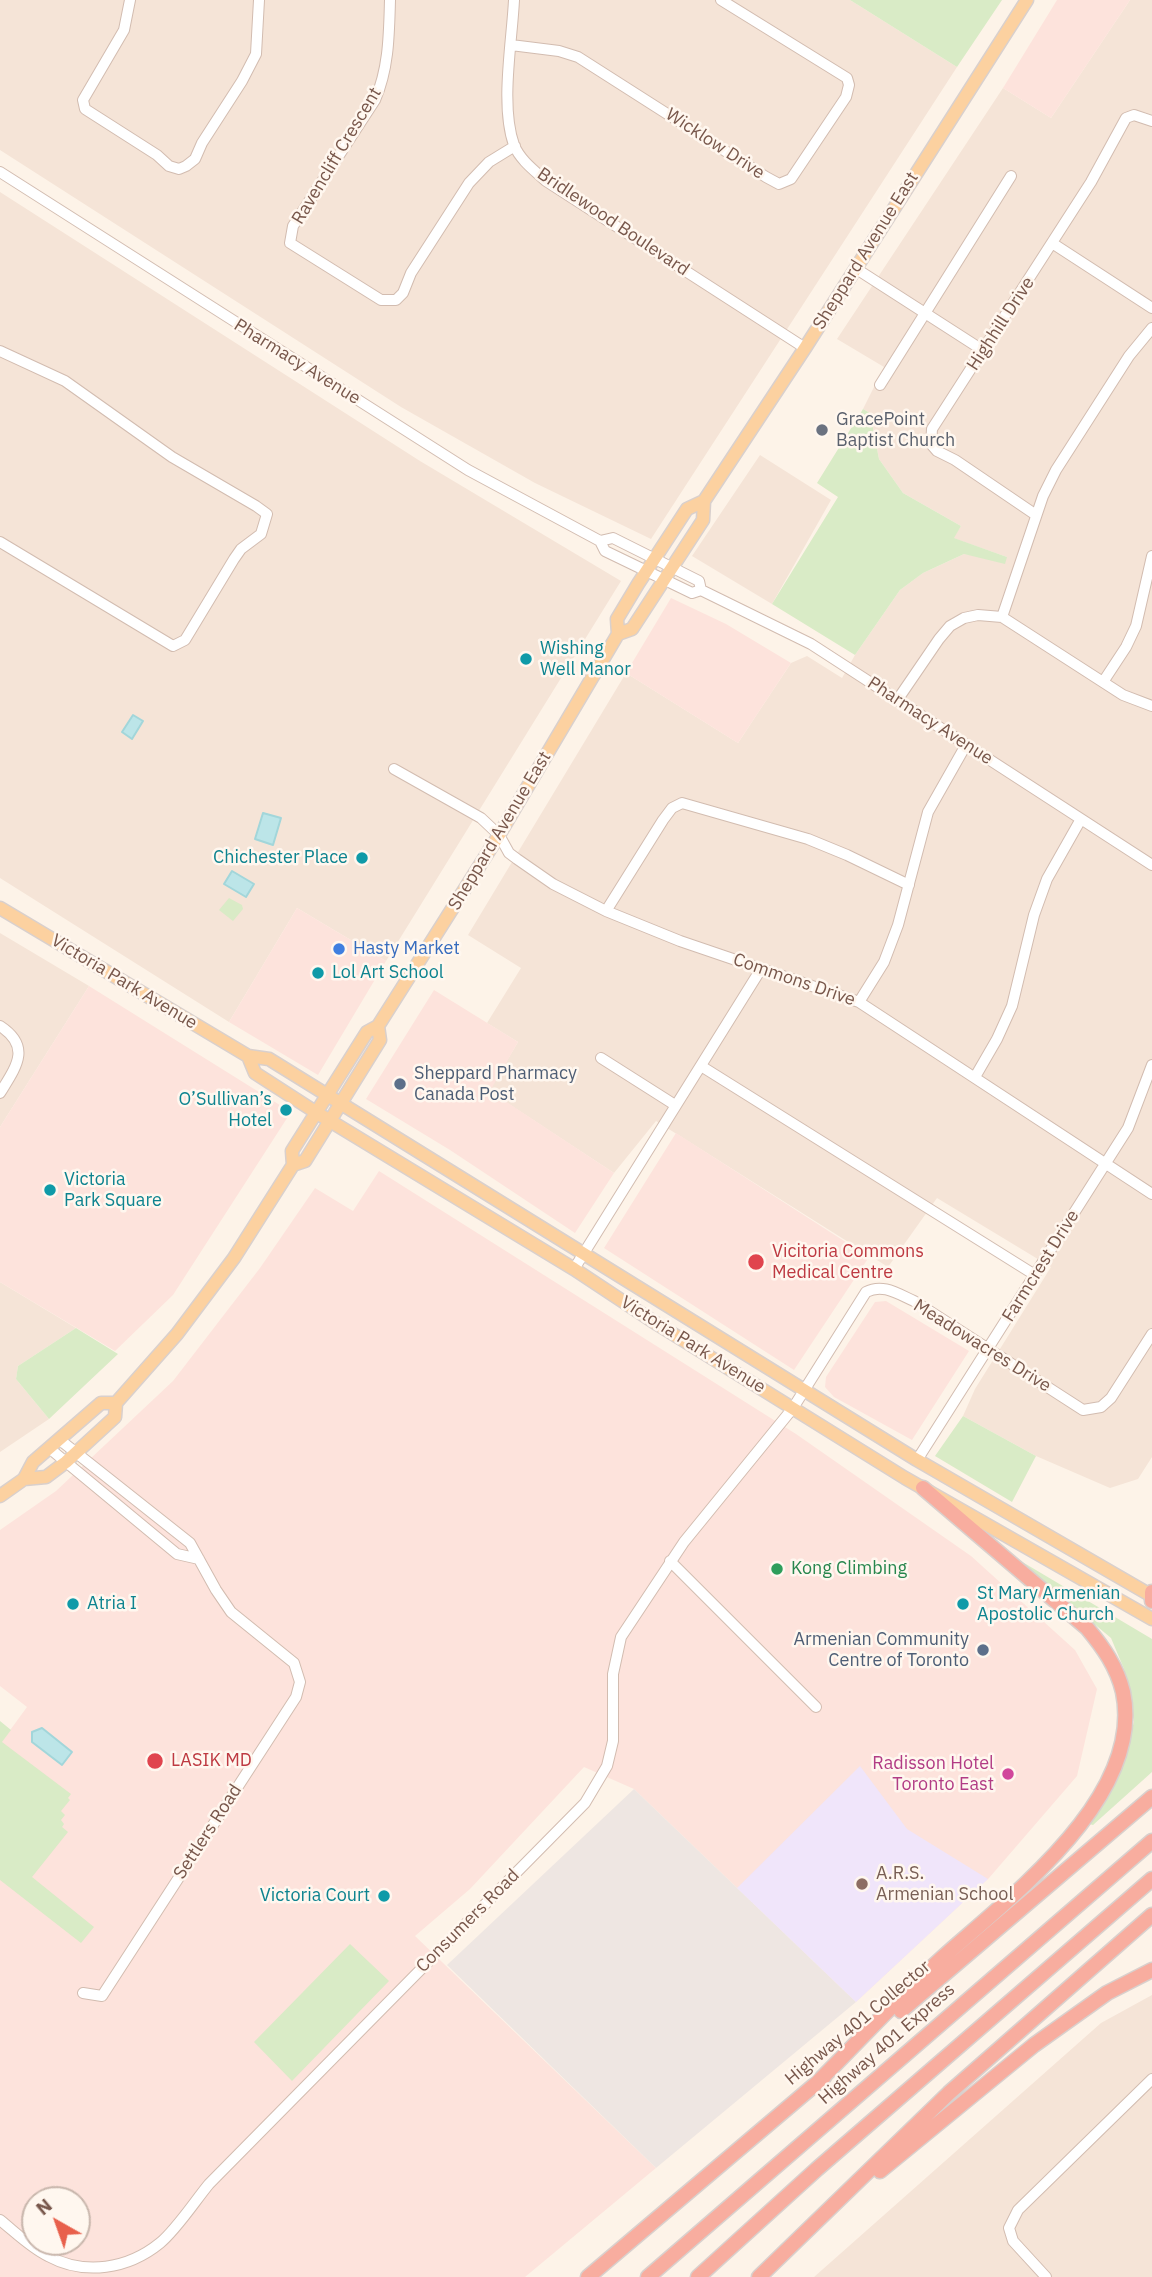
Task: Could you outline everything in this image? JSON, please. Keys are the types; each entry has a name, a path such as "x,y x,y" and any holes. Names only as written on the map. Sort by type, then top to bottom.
{"highway":[{"path":"818,2082 939,1961 1064,1846 1107,1783 1117,1762 1123,1739 1123,1693 1116,1671 1095,1638 1087,1628 923,1488"},
{"name":"Highway 401 Collector","path":"587,2277 1152,1797"},
{"name":"Highway 401 Express","path":"649,2275 1152,1841"},
{"path":"698,2277 817,2169 1152,1879"},
{"path":"759,2277 949,2093 1152,1914"},
{"path":"818,2220 1034,2045 1107,1993 1152,1970"},
{"path":"577,2277 696,2185"}],"main road":[{"name":"Sheppard Avenue East","path":"618,634 632,629 703,520 704,501 1027,0"},
{"name":"Sheppard Avenue East","path":"24,1479 46,1477 115,1417 116,1403 177,1334 234,1258 293,1165 292,1151 367,1032 378,1026 499,835 618,634 617,619 646,572 687,509 704,501"},
{"name":"Victoria Park Avenue","path":"0,908 248,1056 269,1059 918,1460 1152,1596"},
{"name":"Sheppard Avenue East","path":"293,1165 305,1161 331,1121 380,1040 378,1026"},
{"name":"Victoria Park Avenue","path":"248,1056 255,1073 317,1113 574,1269 657,1324 923,1488 1152,1619"},
{"name":"Sheppard Avenue East","path":"0,1496 24,1479 33,1462 101,1402 116,1403"}],"street":[{"path":"130,0 124,30 83,100 85,109 157,155 169,166 179,169 195,159 256,54 259,0"},
{"name":"Ravencliff Crescent","path":"390,0 387,59 380,88 375,100 293,226 290,243 381,300 396,300 403,293 411,274 469,183 489,162 515,146"},
{"name":"Bridlewood Boulevard","path":"514,0 507,110 515,146 523,159 546,181 805,348"},
{"name":"Wicklow Drive","path":"511,45 559,51 578,57 766,177 779,184 784,183 796,173 845,97 849,85 847,78 721,0"},
{"name":"Highhill Drive","path":"1036,515 955,460 937,451 931,444 932,429 1091,182 1126,118 1134,115 1152,121"},
{"name":"Pharmacy Avenue","path":"0,172 468,470 600,541 605,551 646,572 692,593 701,590 811,644 1152,864"},
{"path":"880,385 1011,176"},
{"path":"1052,243 1152,309"},
{"path":"855,268 984,351"},
{"path":"1002,617 1036,515 1056,470 1129,356 1152,328"},
{"path":"0,351 65,381 172,457 267,514 261,534 241,549 185,640 173,646 0,542"},
{"name":"Pharmacy Avenue","path":"600,541 613,538 672,566 699,580 701,590"},
{"path":"1103,682 1136,626 1152,556"},
{"path":"898,699 950,626 964,618 978,615 1002,617 1124,695 1152,706"},
{"path":"859,1002 884,962 898,925 928,812 966,745"},
{"path":"394,769 478,816 499,835"},
{"path":"606,911 663,820 673,808 682,803 808,839 909,885"},
{"path":"975,1077 1012,1006 1034,915 1047,879 1081,819"},
{"name":"Commons Drive","path":"499,835 509,853 517,859 553,884 606,911 680,941 859,1002 1152,1194"},
{"path":"574,1269 761,969"},
{"path":"0,1026 16,1039 19,1054 16,1068 0,1093"},
{"path":"601,1058 675,1105"},
{"name":"Farmcrest Drive","path":"918,1460 1128,1128 1152,1065"},
{"path":"701,1066 1035,1275"},
{"name":"Meadowacres Drive","path":"793,1408 866,1292 874,1288 889,1289 914,1301 1083,1410 1094,1410 1111,1398 1152,1334"},
{"name":"Consumers Road","path":"0,2220 47,2256 113,2272 161,2242 209,2184 585,1803 607,1766 612,1741 613,1674 621,1637 670,1562 793,1408"},
{"path":"54,1444 66,1462 177,1554 199,1559"},
{"name":"Settlers Road","path":"54,1444 77,1452 117,1488 190,1543 231,1612 294,1663 300,1682 296,1697 102,1996 83,1993"},
{"path":"670,1562 816,1707"},
{"path":"1046,2277 1013,2241 1009,2228 1018,2210 1152,2079"}],"shaded area":[{"path":"0,0 850,0 957,67 651,539 535,483 401,407 0,150"},
{"path":"1057,0 1130,0 1051,118 1003,88"},
{"path":"1130,0 1152,0 1152,1457 1138,1479 1110,1488 1036,1456 963,1416 975,1389 1051,1267 937,1198 888,1267 656,1121 614,1173 489,1091 518,1042 487,1023 521,968 468,935 626,673 738,743 791,663 807,656 842,678 900,590 923,573 964,554 1007,557 953,538 961,526 903,493 879,459 870,413 863,409 884,367 837,339 1003,88 1051,118"},
{"path":"0,192 420,461 621,581 386,961 297,908 229,1022 0,878"},
{"path":"760,455 831,500 772,604 692,556"},
{"path":"671,598 726,624 791,663 738,743 626,673"},
{"path":"297,908 386,961 318,1075 229,1022"},
{"path":"0,933 89,986 0,1127"},
{"path":"89,986 291,1112 173,1295 115,1351 0,1282 0,1127"},
{"path":"434,990 518,1042 490,1091 614,1173 575,1233 450,1150 366,1099"},
{"path":"676,1133 869,1257 794,1370 604,1248"},
{"path":"379,1171 796,1434 971,1556 1075,1650 1097,1689 1077,1776 989,1878 856,2002 634,1789 584,1767 470,1889 415,1936 656,2168 525,2277 0,2277 0,1744 27,1707 0,1686 0,1530 56,1491 173,1381 260,1268 315,1188 353,1211"},
{"path":"0,1282 76,1328 18,1366 16,1379 49,1419 0,1452"},
{"path":"886,1301 969,1351 912,1440 834,1397 825,1387 826,1377 875,1302"},
{"name":"A.R.S. Armenian School","path":"860,1766 907,1829 988,1879 856,2002 737,1888"},
{"path":"634,1789 856,2002 656,2168 447,1965"},
{"path":"1152,1995 1152,2277 814,2277 1101,2023"}],"green space":[{"path":"850,0 1002,0 957,67"},
{"path":"863,409 870,413 879,459 903,493 961,526 954,538 1007,557 1005,564 964,554 923,573 900,590 855,655 772,604 838,497 817,483"},
{"path":"229,898 242,905 243,909 233,921 219,910"},
{"path":"76,1328 118,1354 49,1419 16,1379 18,1366"},
{"path":"963,1416 1036,1456 1012,1502 935,1456"},
{"path":"1014,1557 1152,1639 1152,1772 1093,1825 1085,1823 1120,1770 1134,1722 1124,1669 1111,1638"},
{"path":"0,1721 11,1730 2,1742 71,1794 68,1798 70,1800 61,1811 65,1815 61,1820 64,1824 62,1827 68,1832 32,1877 94,1927 81,1943 0,1880"},
{"path":"350,1944 389,1981 292,2081 254,2042"}],"water":[{"path":"133,715 143,721 132,739 122,732"},
{"path":"263,813 281,818 273,845 255,839"},
{"path":"232,871 254,884 246,897 224,884"},
{"path":"42,1728 72,1752 62,1765 32,1742 32,1732"}],"place":[{"name":"GracePoint Baptist Church","path":"822,430"},
{"name":"Wishing Well Manor","path":"526,659"},
{"name":"Chichester Place","path":"362,858"},
{"name":"Hasty Market","path":"339,949"},
{"name":"Lol Art School","path":"318,973"},
{"name":"Sheppard Pharmacy Canada Post","path":"400,1084"},
{"name":"O’Sullivan’s Hotel","path":"286,1110"},
{"name":"Victoria Park Square","path":"50,1190"},
{"name":"Vicitoria Commons Medical Centre","path":"756,1262"},
{"name":"Kong Climbing","path":"777,1569"},
{"name":"Atria I","path":"73,1604"},
{"name":"St Mary Armenian Apostolic Church","path":"963,1604"},
{"name":"Armenian Community Centre of Toronto","path":"983,1650"},
{"name":"LASIK MD","path":"155,1761"},
{"name":"Radisson Hotel Toronto East","path":"1008,1774"},
{"name":"A.R.S. Armenian School","path":"862,1884"},
{"name":"Victoria Court","path":"384,1896"}]}
